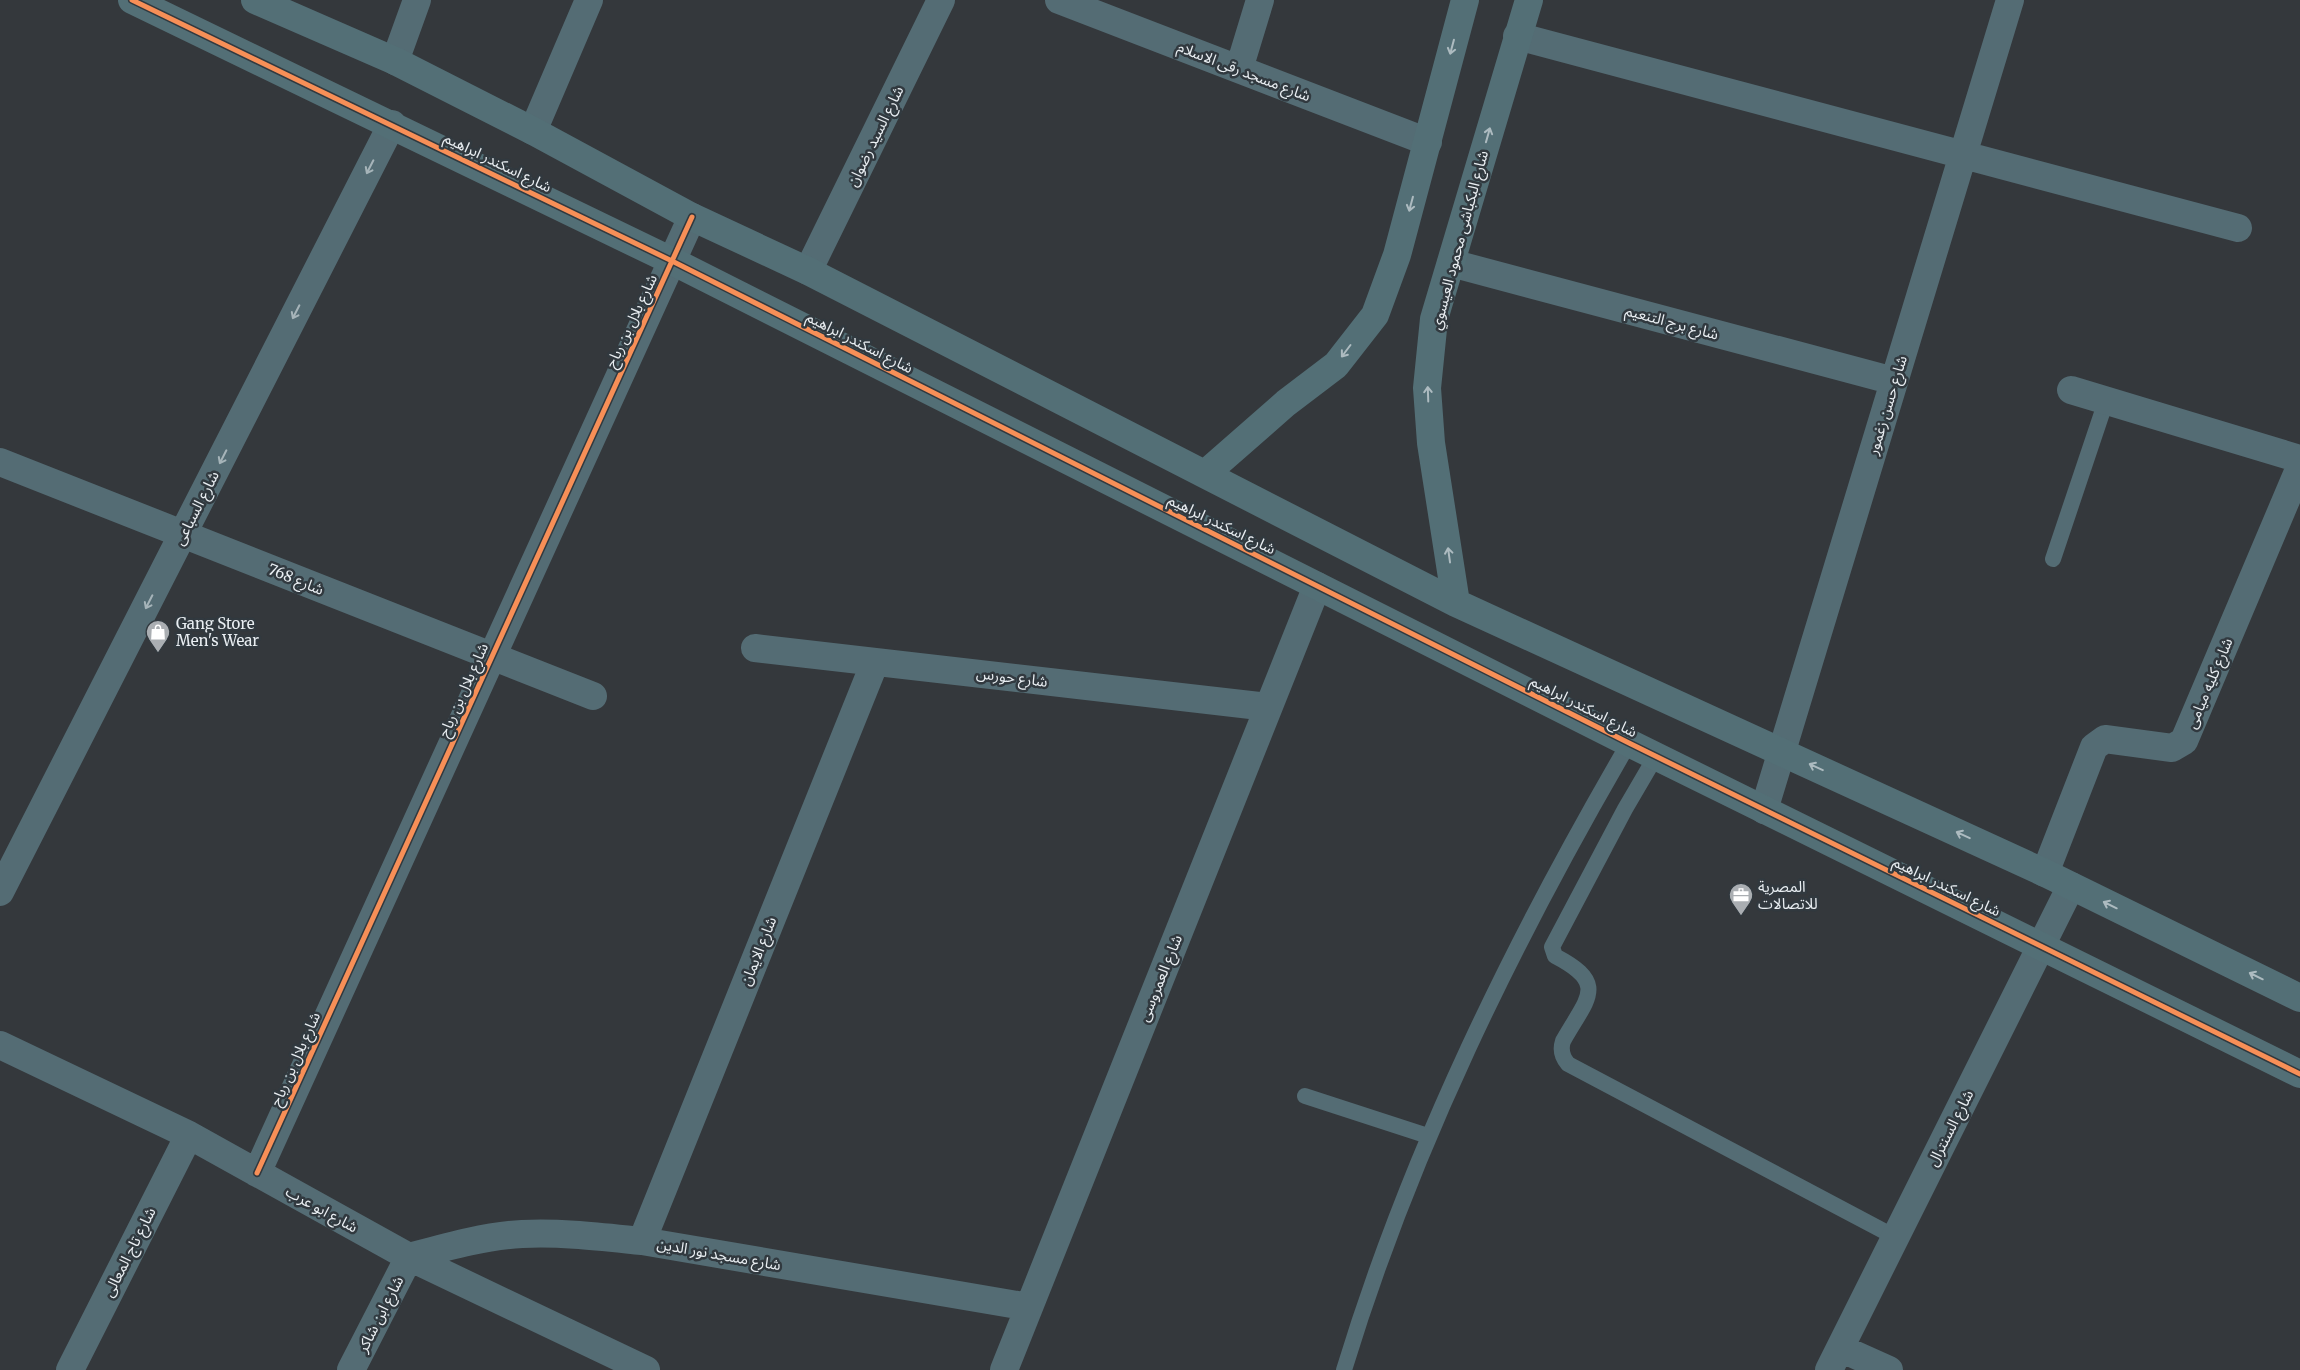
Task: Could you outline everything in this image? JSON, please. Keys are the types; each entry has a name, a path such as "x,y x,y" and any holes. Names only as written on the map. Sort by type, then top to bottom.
{"street":[{"name":"شارع اسكندر ابراهيم","path":"132,0 392,124 672,261 1764,810 2300,1074"},
{"path":"254,0 395,61 533,131 692,218 808,271 1456,603 2045,873 2300,998"},
{"path":"395,61 417,0"},
{"path":"533,131 589,0"},
{"name":"شارع السيد رضوان","path":"808,271 941,0"},
{"name":"شارع مسجد رقى الاسلام","path":"1059,0 1428,142"},
{"path":"1239,69 1260,0"},
{"path":"1205,474 1286,404 1336,365 1374,315 1397,255 1465,0"},
{"name":"شارع البكباشى محمود العيسوي","path":"1456,603 1431,443 1428,388 1434,319 1529,0"},
{"name":"شارع حسن زغمور","path":"1764,810 2010,0"},
{"path":"1517,36 2238,228"},
{"name":"شارع السباعى","path":"0,892 392,124"},
{"name":"شارع بلال بن رباح","path":"257,1173 692,218"},
{"name":"شارع برج التنعيم","path":"1451,262 1894,381"},
{"path":"2071,390 2300,460"},
{"name":"شارع 768","path":"0,462 593,696"},
{"name":"شارع كليه ميامى","path":"2045,873 2094,746 2105,739 2172,748 2184,741 2300,467"},
{"name":"شارع العمروسى","path":"1004,1370 1317,586"},
{"name":"شارع حورس","path":"755,648 1268,707"},
{"name":"شارع الايمان","path":"642,1241 875,662"},
{"name":"شارع السنترال","path":"1835,1359 2071,886"},
{"name":"شارع ابو عرب","path":"0,1045 189,1135 409,1257 646,1370"},
{"name":"شارع تاج المعالى","path":"70,1370 189,1135"},
{"name":"شارع مسجد نور الدين","path":"409,1257 464,1242 521,1234 579,1234 642,1241 1029,1307"},
{"name":"شارع ابن شاكر","path":"351,1370 409,1257"},
{"path":"1835,1359 1889,1370"}],"lane":[{"path":"2053,560 2106,401"},
{"path":"1344,1370 1360,1318 1428,1136 1464,1056 1523,939 1598,798 1630,743"},
{"path":"1656,756 1625,809 1552,947 1555,956 1583,974 1589,988 1588,998 1563,1041 1561,1047 1564,1060 1568,1064 1895,1237"},
{"path":"1305,1096 1428,1136"}],"cycle path":[{"path":"132,0 672,261 1629,743 2300,1074"},
{"path":"257,1173 692,217"}],"place":[{"name":"Gang Store Men's Wear","path":"158,653"},
{"name":"المصرية للاتصالات","path":"1741,916"}]}
